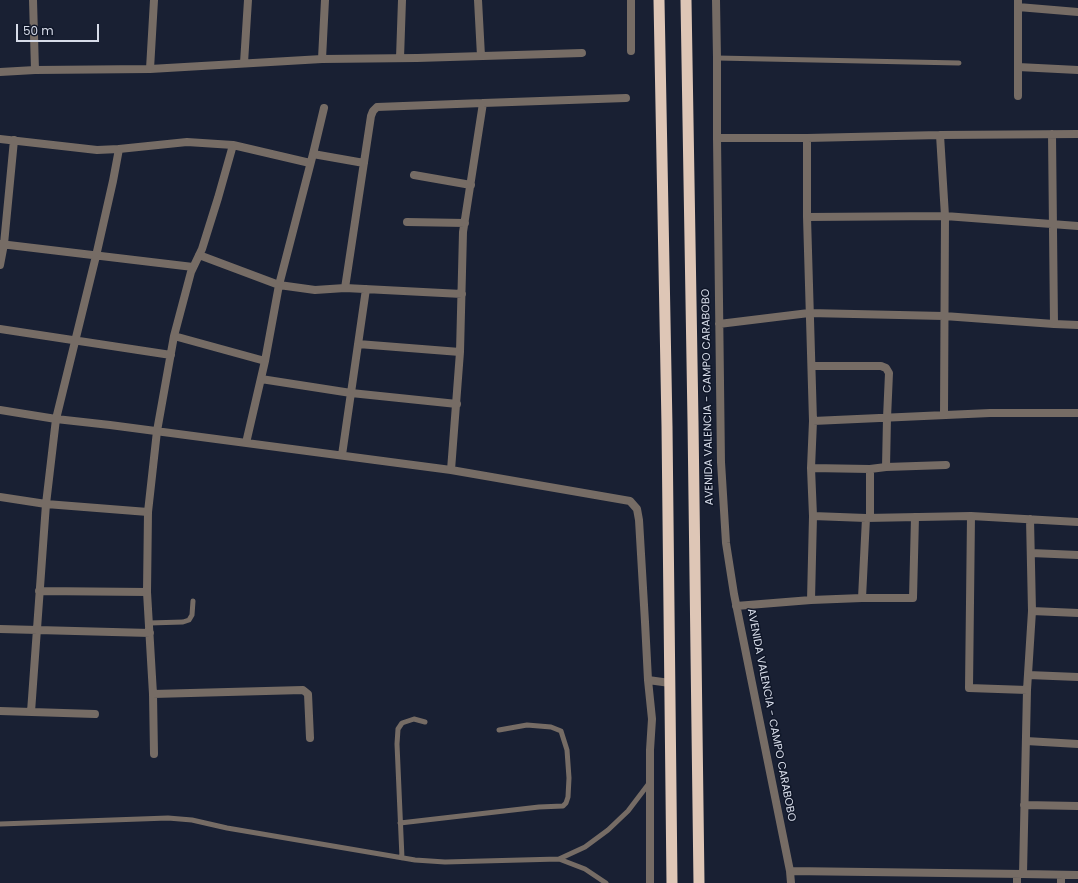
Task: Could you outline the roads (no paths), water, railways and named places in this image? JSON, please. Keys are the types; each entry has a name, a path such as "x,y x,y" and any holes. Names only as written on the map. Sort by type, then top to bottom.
{"highway":[{"path":"659,0 667,426 672,883"},
{"name":"AVENIDA VALENCIA - CAMPO CARABOBO","path":"686,0 699,883"}],"street":[{"path":"33,0 35,70"},
{"path":"150,70 154,0"},
{"path":"244,63 248,0"},
{"path":"322,59 325,0"},
{"path":"400,58 402,0"},
{"path":"478,0 482,56"},
{"path":"631,0 631,51"},
{"name":"AVENIDA VALENCIA - CAMPO CARABOBO","path":"716,0 721,462 726,543 736,606 790,871 791,883"},
{"path":"1018,96 1018,4 1078,12"},
{"path":"0,72 35,70 150,70 322,59 418,58 582,53"},
{"path":"1018,67 1078,70"},
{"path":"345,288 371,116 376,107 626,98"},
{"path":"451,470 460,352 463,232 483,103"},
{"path":"246,443 265,361 279,285 324,108"},
{"path":"1052,134 1054,324"},
{"path":"717,138 1078,134"},
{"path":"940,135 945,216 944,414"},
{"path":"807,138 809,313 813,421 811,468 813,516 811,600"},
{"path":"0,139 97,150 187,142 233,145 310,163"},
{"path":"0,265 14,140"},
{"path":"154,754 153,694 147,592 148,512 156,431 174,336 191,272 202,249 233,145"},
{"path":"31,712 46,504 56,419 96,256 119,149"},
{"path":"313,154 364,163"},
{"path":"414,175 471,185"},
{"path":"807,217 945,216 1078,226"},
{"path":"408,222 465,223"},
{"path":"2,244 193,267"},
{"path":"199,255 279,285 315,290 345,288 462,294"},
{"path":"342,455 366,289"},
{"path":"719,324 809,313 944,316 1078,325"},
{"path":"0,328 171,355"},
{"path":"174,336 265,361"},
{"path":"358,344 460,352"},
{"path":"812,366 881,366 886,368 889,373 886,467"},
{"path":"261,379 351,393 457,404"},
{"path":"0,410 56,419 451,470 630,501 637,509 639,520 648,680 652,718 650,781 650,883"},
{"path":"813,421 990,412 1078,413"},
{"path":"811,468 870,469 946,465"},
{"path":"862,598 870,469"},
{"path":"0,497 46,504 148,512"},
{"path":"813,516 868,518 971,516 1078,522"},
{"path":"971,516 969,688 1027,690"},
{"path":"736,606 811,600 913,598 915,517"},
{"path":"1017,883 1020,874 1024,805 1027,690 1032,611 1030,520"},
{"path":"1031,553 1078,555"},
{"path":"39,591 147,592"},
{"path":"1032,611 1078,613"},
{"path":"0,628 150,633"},
{"path":"1028,675 1078,677"},
{"path":"648,680 670,683"},
{"path":"153,694 303,690 308,694 310,738"},
{"path":"0,710 95,714"},
{"path":"1026,742 1078,744"},
{"path":"1024,805 1078,806"},
{"path":"790,871 1020,874 1061,879 1078,875"}],"lane":[{"path":"717,58 959,63"},
{"path":"149,622 183,622 189,620 192,616 193,601"},
{"path":"402,858 397,744 398,729 402,723 414,719 425,722"},
{"path":"400,823 539,807 563,806 568,797 569,778 568,750 561,732 551,727 527,725 499,730"},
{"path":"558,859 585,847 608,830 628,811 650,781"},
{"path":"0,824 174,819 192,820 226,828 402,858 445,862 558,859 585,869 606,883"}]}
